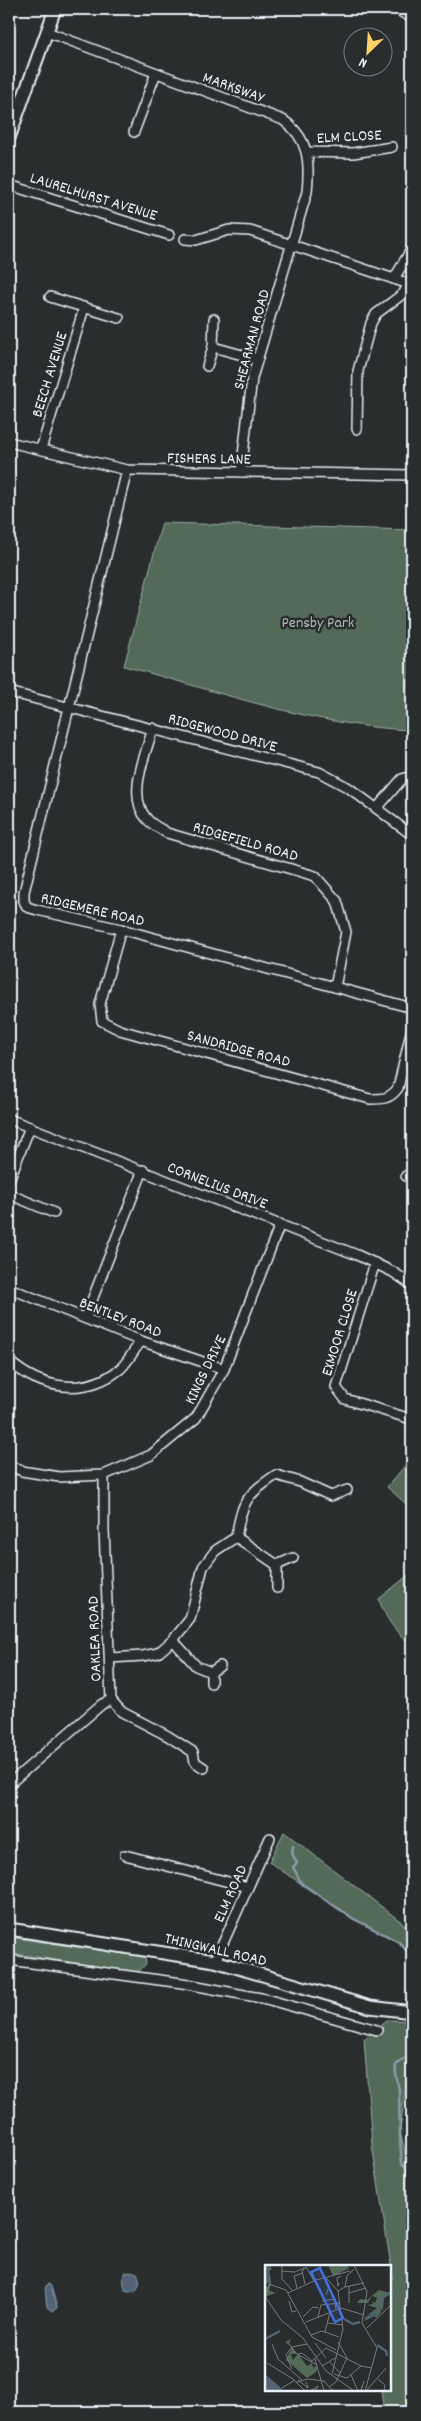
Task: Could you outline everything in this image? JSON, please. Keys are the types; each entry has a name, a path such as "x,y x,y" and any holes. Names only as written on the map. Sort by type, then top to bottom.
{"street":[{"path":"9,138 55,9"},
{"path":"396,9 412,18"},
{"name":"MARKSWAY","path":"47,32 283,120 300,134 308,152"},
{"path":"134,132 156,74"},
{"name":"ELM CLOSE","path":"308,152 353,153 392,147"},
{"path":"292,245 307,192 308,152"},
{"name":"LAURELHURST AVENUE","path":"9,185 169,235"},
{"path":"185,240 196,240 228,230 250,231 410,284 400,297 376,314 371,322 358,371 357,429"},
{"name":"SHEARMAN ROAD","path":"241,472 252,378 292,245"},
{"path":"394,279 412,248"},
{"path":"50,297 119,318"},
{"name":"BEECH AVENUE","path":"41,449 84,308"},
{"path":"207,366 213,347 214,318"},
{"path":"213,347 257,359"},
{"name":"FISHERS LANE","path":"9,442 127,470 412,475"},
{"name":"RIDGEMERE ROAD","path":"127,470 68,706 24,892 24,902 27,907 37,910 121,929 412,1008"},
{"name":"RIDGEWOOD DRIVE","path":"9,692 319,772 349,788 378,807 412,835"},
{"name":"RIDGEFIELD ROAD","path":"153,728 138,785 138,804 147,820 167,832 315,876 337,901 346,932 335,987"},
{"path":"378,807 402,779 412,776"},
{"name":"SANDRIDGE ROAD","path":"121,929 100,1004 102,1021 120,1030 370,1099 383,1099 392,1096 398,1088 412,1028"},
{"name":"CORNELIUS DRIVE","path":"9,1119 143,1170 375,1263 412,1285"},
{"path":"9,1180 30,1127"},
{"path":"85,1318 143,1170"},
{"path":"9,1194 54,1213"},
{"name":"KINGS DRIVE","path":"9,1465 22,1470 59,1477 104,1475 151,1455 196,1418 224,1369 280,1224"},
{"name":"EXMOOR CLOSE","path":"375,1263 336,1386 345,1399 411,1419"},
{"name":"BENTLEY ROAD","path":"9,1288 141,1341 224,1369"},
{"path":"9,1361 34,1379 51,1385 70,1387 106,1378 122,1368 141,1341"},
{"name":"OAKLEA ROAD","path":"9,1784 102,1704 111,1700 104,1529 104,1475"},
{"path":"110,1658 144,1656 158,1652 173,1640 190,1619 203,1567 215,1551 236,1537 242,1508 252,1491 276,1475 300,1482 331,1496 347,1490"},
{"path":"236,1537 277,1565"},
{"path":"277,1565 293,1558"},
{"path":"277,1565 277,1588"},
{"path":"173,1640 196,1666 211,1672"},
{"path":"211,1672 220,1666"},
{"path":"211,1672 211,1683"},
{"path":"111,1700 122,1712 168,1736 193,1752 195,1762 204,1768"},
{"name":"ELM ROAD","path":"215,1961 270,1838"},
{"path":"125,1855 248,1887"},
{"name":"THINGWALL ROAD","path":"9,1929 215,1961 370,2007 412,2012"},
{"path":"9,1960 192,1985 266,1999 377,2030"}],"green space":[{"name":"Pensby Park","path":"162,523 412,530 412,730 340,722 304,715 124,666"},
{"path":"409,1461 412,1462 412,1509 387,1487"},
{"path":"412,1572 412,1644 401,1636 392,1625 379,1599"},
{"path":"284,1832 412,1930 412,1951 406,1950 399,1942 354,1919 269,1862"},
{"path":"9,1937 145,1957 146,1964 138,1972 9,1953"},
{"path":"387,2020 412,2021 412,2054 409,2056 400,2132 412,2177 412,2412 384,2412 381,2391 391,2391 391,2279 393,2278 372,2144 364,2039"}],"water":[{"path":"126,2272 137,2273 139,2278 139,2285 135,2292 125,2290 123,2277"},
{"path":"48,2283 51,2286 57,2308 52,2311 47,2307 45,2288"}],"waterway":[{"path":"293,1846 292,1853 297,1863 293,1867 302,1884 354,1919 399,1942 406,1950 412,1951"},
{"path":"412,2054 396,2065 399,2089 402,2163 406,2167 412,2187"}]}
